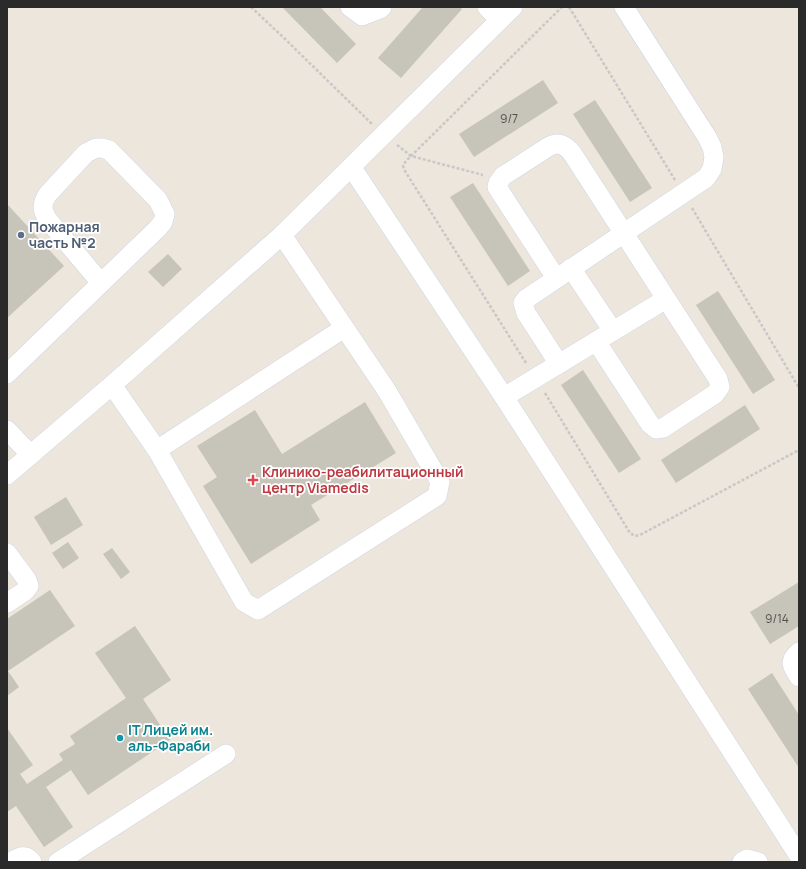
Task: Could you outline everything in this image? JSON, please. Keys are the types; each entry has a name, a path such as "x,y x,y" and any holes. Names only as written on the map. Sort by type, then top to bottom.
{"street":[{"path":"350,7 362,16 382,7"},
{"path":"559,364 526,313 524,303 529,296 706,178 712,168 714,158 712,147 707,137 624,7"},
{"path":"7,475 112,385 282,235 352,168 500,11"},
{"path":"596,341 650,424 656,429 663,428 715,394 720,387 718,379 572,154 561,144 554,144 499,179 497,187 564,273 613,331"},
{"path":"7,374 157,229 163,222 165,214 158,200 109,150 96,148 86,153 48,194 43,201 43,208 48,220 101,283"},
{"path":"352,168 504,397 799,856"},
{"path":"112,385 157,450 244,602 258,610 437,496 440,482 387,391 282,235"},
{"path":"504,397 666,299"},
{"path":"157,450 344,328"},
{"path":"7,430 31,455"},
{"path":"7,553 27,580 29,586 25,591 7,603"},
{"path":"799,652 794,656 792,661 799,677"},
{"path":"58,862 226,754"},
{"path":"11,862 19,857 25,856 32,862"},
{"path":"742,862 747,859 758,862"}],"path":[{"path":"250,7 284,38 383,135 411,156 499,179"},
{"path":"562,7 406,161 403,166 405,171 536,378 630,534 635,536 640,535 799,450"}],"building":[{"path":"282,7 320,7 356,44 337,63"},
{"path":"423,7 460,7 462,9 401,78 378,58"},
{"path":"543,80 558,103 474,157 459,134"},
{"path":"595,100 652,188 630,202 573,114"},
{"path":"473,183 530,271 508,286 450,197"},
{"name":"Пожарная часть №2","path":"7,204 64,266 7,318"},
{"path":"168,254 182,269 163,287 148,272"},
{"path":"718,291 775,380 753,394 696,305"},
{"path":"583,370 641,459 619,473 561,385"},
{"path":"365,402 396,453 311,505 320,520 251,564 203,486 217,477 197,446 255,410 282,454"},
{"path":"745,405 760,429 676,483 661,460"},
{"path":"66,497 83,525 51,545 34,517"},
{"path":"68,542 79,558 63,569 52,553"},
{"path":"112,548 130,572 121,579 103,554"},
{"path":"799,582 799,626 770,644 750,612"},
{"path":"50,590 75,626 8,671 19,687 7,696 7,619"},
{"name":"IT Лицей им. аль-Фараби","path":"135,626 171,680 143,699 170,740 88,795 71,770 46,787 73,827 44,847 16,806 7,812 7,728 33,765 20,774 27,784 63,760 59,754 75,744 70,736 126,698 95,653"},
{"path":"772,673 799,715 799,768 748,689"}],"place":[{"name":"Пожарная часть №2","path":"21,235"},
{"name":"Клинико-реабилитационный центр Viamedis","path":"253,480"},
{"name":"IT Лицей им. аль-Фараби","path":"120,738"}]}
